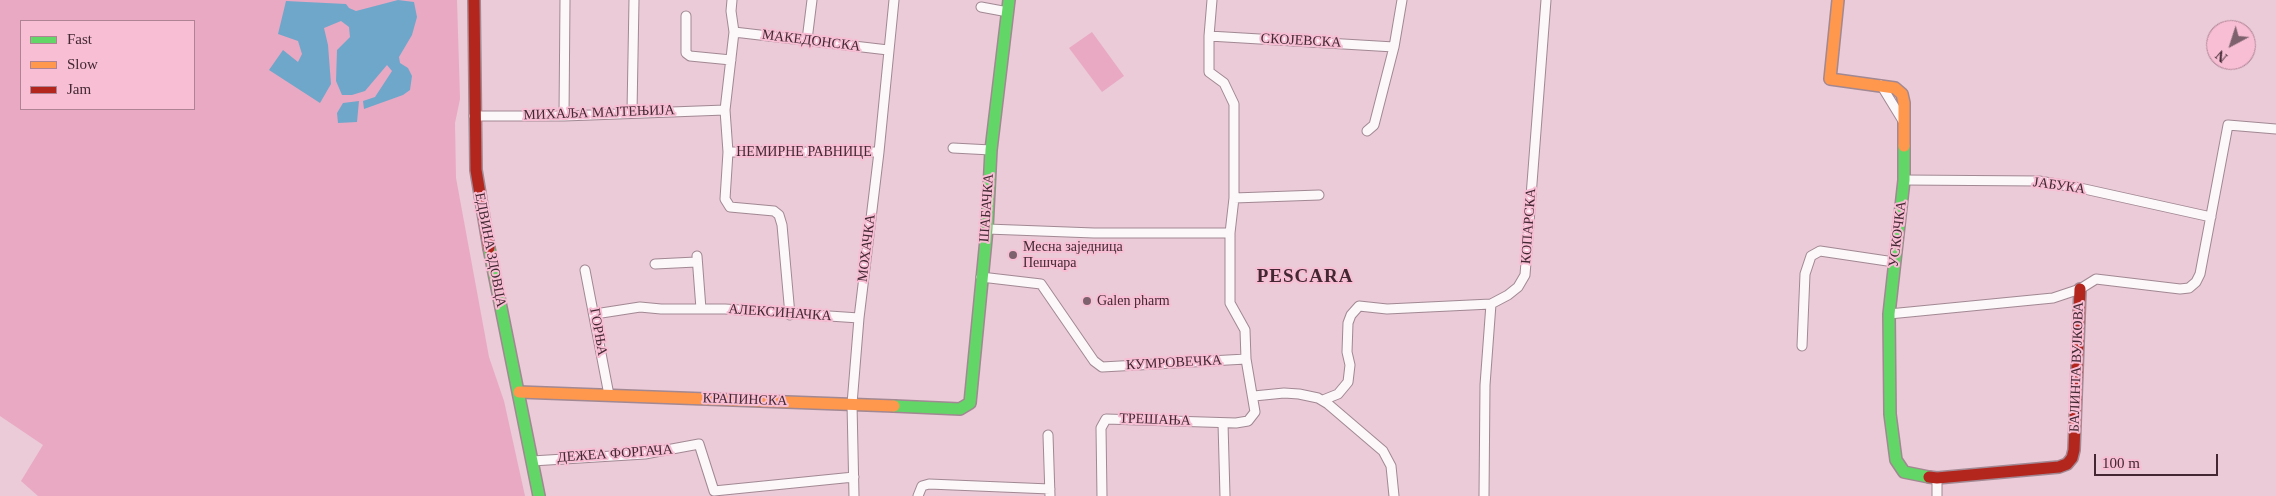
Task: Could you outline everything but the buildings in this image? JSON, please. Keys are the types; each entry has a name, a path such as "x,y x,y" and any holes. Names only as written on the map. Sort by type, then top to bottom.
{"street":[{"name":"ЕДВИНА ЗДОВЦА","path":"474,0 474,116 476,170 480,201 539,496"},
{"path":"564,116 565,0"},
{"path":"632,112 634,0"},
{"path":"732,0 731,11 734,32 725,110 728,152 726,199 730,207 774,211 778,214 782,225 790,315"},
{"path":"807,40 812,0"},
{"name":"МОХАЧКА","path":"854,496 852,404 859,318 879,152 894,0"},
{"name":"ШАБАЧКА","path":"970,403 987,229 991,150 1009,0"},
{"path":"1212,0 1208,36 1209,72 1224,83 1234,104 1234,198 1230,233 1230,303 1245,330 1246,359 1254,396 1255,412 1251,419 1244,422 1223,423 1225,496"},
{"path":"1367,131 1374,125 1394,47 1402,0"},
{"name":"КОПАРСКА","path":"1491,304 1518,287 1525,275 1546,0"},
{"name":"УСКОЧКА","path":"1838,0 1830,79 1895,88 1902,94 1904,103 1904,180 1890,314 1890,414 1896,460 1904,472 1937,478"},
{"path":"981,7 1008,12"},
{"path":"686,16 686,53 690,56 731,60"},
{"name":"МАКЕДОНСКА","path":"734,32 888,50"},
{"name":"СКОЈЕВСКА","path":"1208,36 1394,47"},
{"name":"МИХАЉА МАЈТЕЊИЈА","path":"474,116 564,116 725,110"},
{"name":"БАЛИНТА ВУЈКОВА","path":"1937,478 2059,467 2067,464 2072,458 2074,450 2080,289 2096,279 2180,289 2189,288 2196,282 2200,274 2228,125 2276,128"},
{"path":"953,148 991,150"},
{"name":"НЕМИРНЕ РАВНИЦЕ","path":"728,152 879,152"},
{"name":"ЈАБУКА","path":"1904,180 2039,181 2080,188 2211,217"},
{"path":"1234,198 1320,195"},
{"path":"987,229 1094,234 1230,233"},
{"path":"1802,346 1805,274 1811,256 1820,251 1894,262"},
{"path":"655,264 697,259 701,309"},
{"name":"ГОРЊА","path":"585,270 595,314 609,395"},
{"name":"КУМРОВЕЧКА","path":"981,277 1041,284 1094,360 1102,367 1246,359"},
{"path":"1890,314 2053,298 2080,289"},
{"path":"1323,400 1338,394 1348,382 1350,365 1347,352 1348,323 1351,315 1359,306 1387,309 1491,304 1485,385 1484,496"},
{"name":"АЛЕКСИНАЧКА","path":"595,314 640,307 859,318"},
{"name":"КРАПИНСКА","path":"519,392 960,409 970,403"},
{"path":"1254,396 1292,394 1323,400 1383,451 1393,474 1394,496"},
{"name":"ТРЕШАЊА","path":"1102,496 1101,428 1106,419 1223,423"},
{"path":"918,496 922,486 929,484 1050,493 1048,435"},
{"name":"ДЕЖЕА ФОРГАЧА","path":"532,461 645,454 698,444 714,491 754,492 854,477"},
{"path":"1937,478 1937,496"}],"shaded area":[{"path":"0,0 457,0 460,99 455,123 456,178 489,357 504,401 525,496 38,496 21,481 43,445 0,416"},
{"path":"1092,32 1124,76 1102,92 1069,48"}],"water":[{"path":"398,0 414,2 417,17 412,35 399,57 400,63 408,68 412,76 410,90 403,95 364,109 363,101 375,97 392,71 387,65 365,91 352,95 342,95 336,81 337,50 350,37 349,27 341,21 324,28 328,45 331,84 320,103 269,70 283,50 298,62 302,54 298,41 278,34 286,1 346,4 349,8 356,11"},
{"path":"359,101 357,122 338,123 337,113 343,103"}],"traffic: fast":[{"path":"894,406 960,409 970,403 987,229 991,150 1009,0"},
{"path":"1904,146 1904,180 1889,314 1890,414 1896,460 1904,472 1929,477"},
{"path":"489,248 539,496"}],"traffic: slow":[{"path":"1838,0 1830,79 1895,88 1902,94 1904,103 1904,146"},
{"path":"519,392 894,406"}],"traffic: jam":[{"path":"474,0 476,170 489,248"},
{"path":"1929,477 1937,478 2059,467 2067,464 2072,458 2074,450 2080,289"}],"place":[{"name":"Месна заједница Пешчара","path":"1013,255"},
{"name":"Galen pharm","path":"1087,301"}],"district":[{"name":"PESCARA","path":"1305,277"}]}
